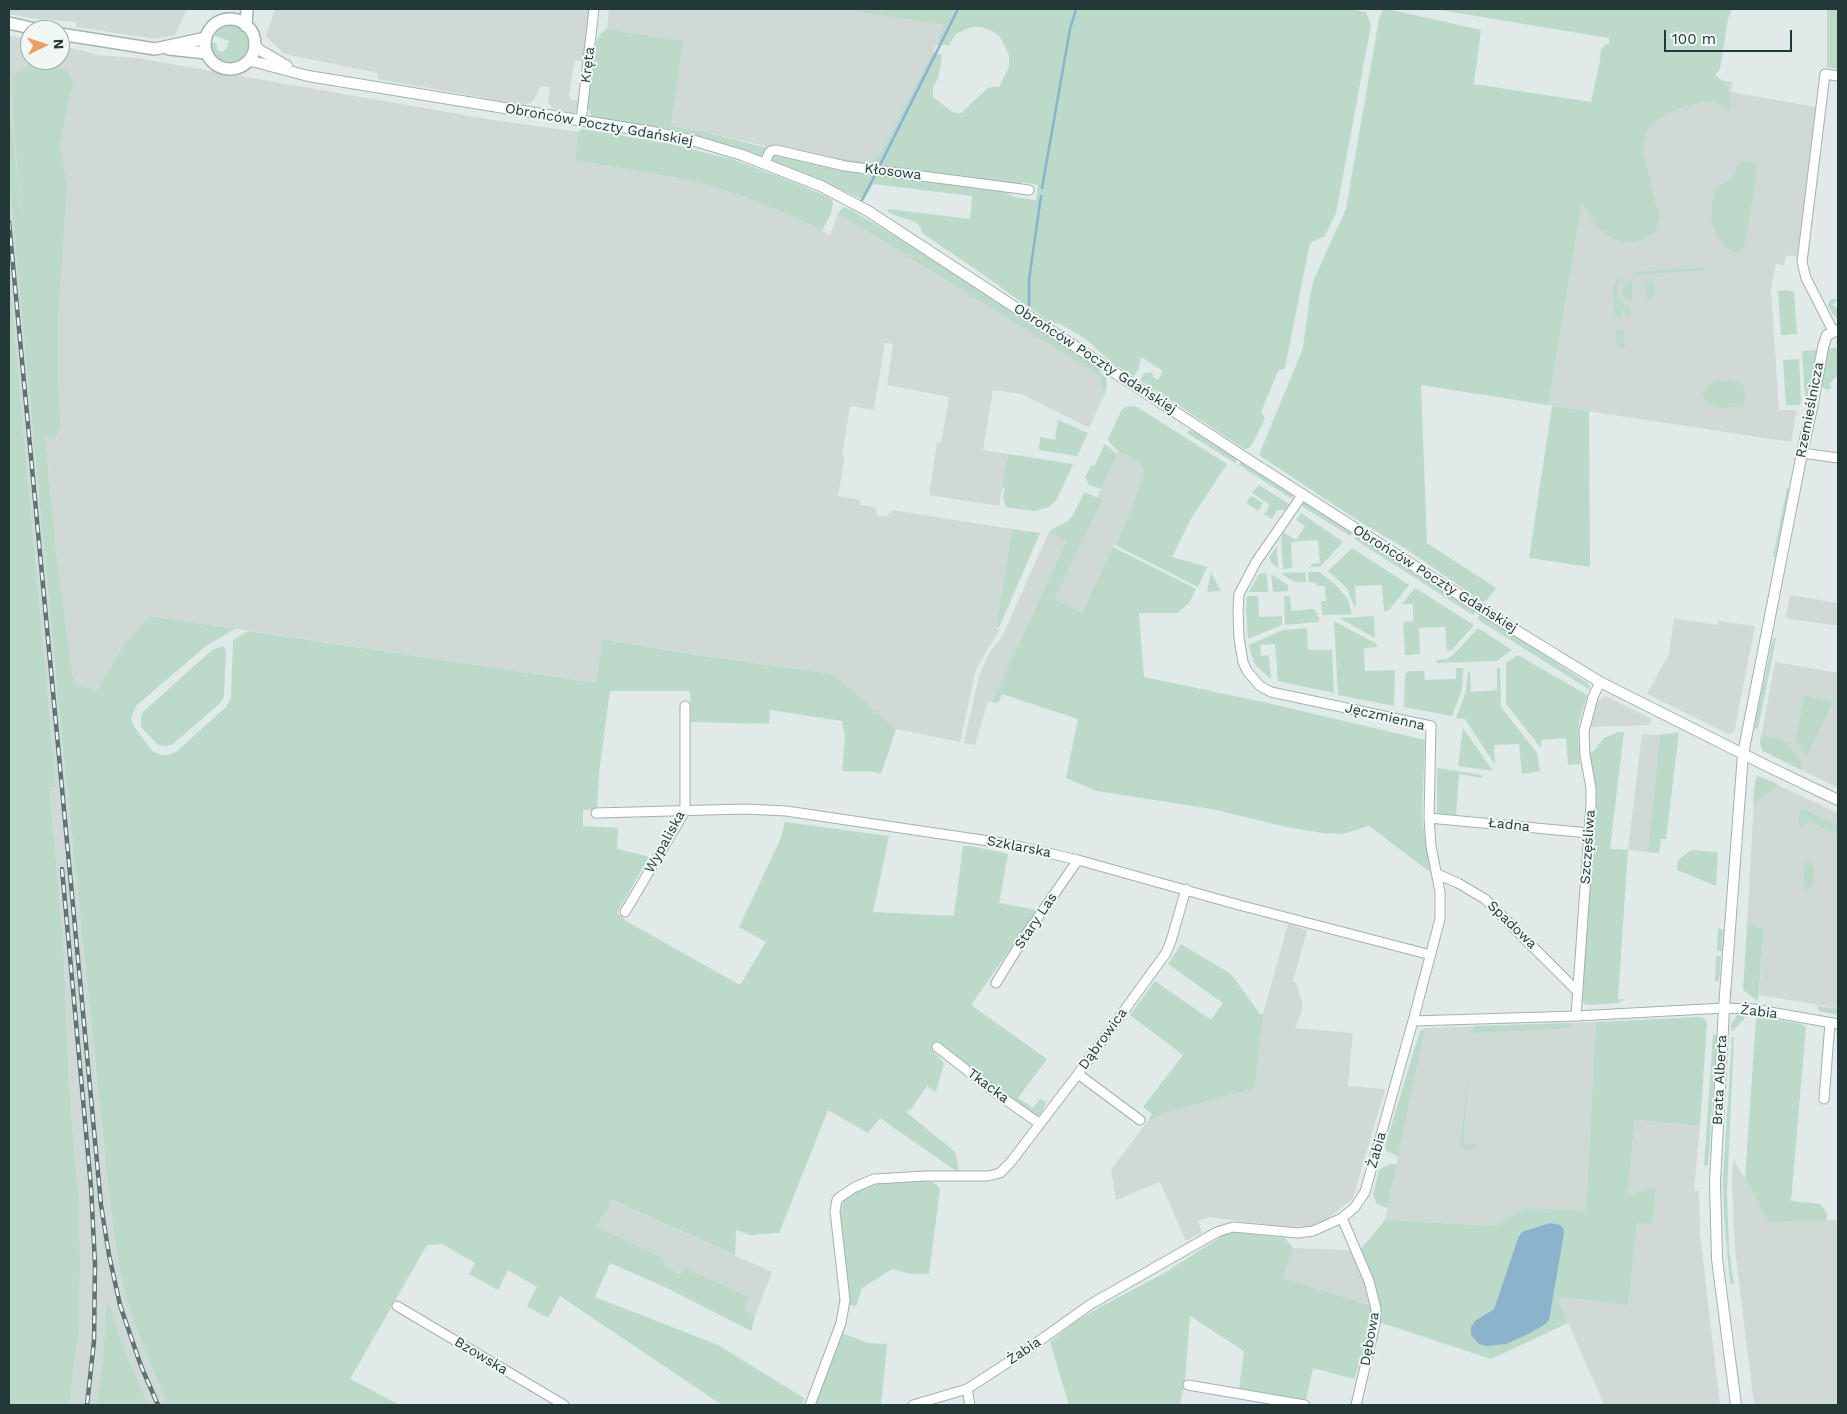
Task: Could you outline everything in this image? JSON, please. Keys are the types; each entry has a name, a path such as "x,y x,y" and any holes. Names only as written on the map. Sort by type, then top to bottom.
{"main road":[{"path":"227,20 234,9"},
{"path":"246,26 247,9"},
{"path":"227,20 239,21 246,26 253,36 254,43 252,56 247,62 236,68 222,68 213,63 206,52 206,38 211,28 227,20"},
{"path":"70,36 146,48 206,52"},
{"path":"163,48 206,38"}],"street":[{"name":"Kręta","path":"581,122 594,9"},
{"name":"Obrońców Poczty Gdańskiej","path":"254,43 258,49 294,71"},
{"name":"Obrońców Poczty Gdańskiej","path":"247,62 252,61 308,76 581,122 652,132 695,141 765,163 821,186 868,211 1486,612 1600,682 1838,800"},
{"name":"Rzemieślnicza","path":"1743,754 1823,347 1827,335 1836,330 1806,278 1802,262 1825,74 1838,76"},
{"name":"Kłosowa","path":"765,163 771,151 776,150 845,166 1029,190"},
{"path":"1802,452 1838,458"},
{"name":"Jęczmienna","path":"1303,494 1256,562 1239,594 1239,638 1243,662 1252,678 1260,686 1271,692 1431,726 1429,818 1431,846 1437,874 1441,909 1438,929 1413,1021"},
{"name":"Szczęśliwa","path":"1576,1016 1590,833 1591,788 1585,755 1584,731 1593,698 1600,682"},
{"name":"Wypaliska","path":"625,912 685,811 686,706"},
{"name":"Brata Alberta","path":"1736,1405 1717,1259 1715,1182 1724,1008 1743,754"},
{"name":"Szklarska","path":"596,813 744,809 786,811 1009,844 1078,860 1431,956"},
{"name":"Ładna","path":"1429,818 1590,833"},
{"name":"Stary Las","path":"996,983 1025,936 1078,860"},
{"name":"Spadowa","path":"1437,874 1458,883 1484,899 1577,991"},
{"name":"Dąbrowica","path":"810,1405 841,1324 846,1294 835,1211 837,1200 854,1187 874,1179 994,1175 1010,1163 1078,1074 1166,953 1186,889"},
{"name":"Żabia","path":"913,1405 967,1389 1021,1354 1091,1304 1217,1232 1233,1227 1298,1233 1313,1231 1342,1218 1355,1207 1365,1192 1413,1021 1576,1016 1724,1008 1753,1009 1834,1024"},
{"path":"1824,1099 1834,1024"},
{"name":"Tkacka","path":"937,1048 996,1094 1040,1124"},
{"path":"1078,1074 1140,1120"},
{"name":"Dębowa","path":"1342,1218 1369,1280 1376,1309 1369,1350 1356,1405"},
{"name":"Bzowska","path":"397,1306 564,1405"},
{"path":"1188,1385 1305,1405"},
{"path":"967,1389 970,1405"}],"shaded area":[{"path":"9,9 187,9 175,35 156,39 76,27 76,22 70,20 36,19 9,14"},
{"path":"275,9 591,9 585,61 574,61 569,99 579,101 578,110 573,113 553,109 548,102 550,87 541,86 533,101 525,105 378,79 378,73 284,54 266,36"},
{"path":"609,9 841,9 945,25 881,152 871,161 866,162 821,157 783,149 766,149 765,146 671,126 683,41 607,29"},
{"path":"9,36 20,38 20,70 70,70 70,48 98,55 137,58 493,120 578,132 575,160 694,181 745,197 803,221 830,235 837,216 844,217 1100,376 1104,396 1089,428 1022,394 993,390 983,450 1008,454 999,506 929,495 937,442 941,443 949,397 887,385 893,344 885,343 874,410 850,406 842,455 845,456 838,496 860,500 860,505 875,507 878,516 886,517 892,510 1012,529 996,629 1000,629 976,669 960,742 896,729 833,674 683,653 604,639 596,683 150,616 125,644 98,690 74,684 56,551 9,101"},
{"path":"1606,61 1733,82 1731,92 1816,107 1797,257 1786,255 1784,265 1776,264 1771,289 1779,410 1797,410 1791,442 1548,405"},
{"path":"9,178 61,729 110,1204 125,1295 167,1405 148,1405 125,1352 110,1306 106,1307 103,1360 97,1405 69,1405 79,1327 79,1207 69,1086 63,938 50,795 50,787 56,787 9,272"},
{"path":"1118,451 1139,462 1144,472 1130,512 1082,613 1053,599 1101,500 1097,498"},
{"path":"1049,532 1066,540 992,702 988,701 975,745 964,743 979,676 990,651 1002,637"},
{"path":"1790,595 1838,603 1838,626 1786,618"},
{"path":"1674,618 1717,625 1718,621 1755,626 1734,733 1728,734 1647,694 1669,654"},
{"path":"1775,662 1838,673 1838,788 1763,751 1760,743"},
{"path":"1605,696 1652,719 1649,725 1590,727 1596,702"},
{"path":"1642,734 1660,735 1648,852 1628,850"},
{"path":"1758,776 1838,813 1838,1008 1759,995 1764,929 1747,924 1755,781"},
{"path":"1288,924 1307,930 1293,982 1296,983 1302,1001 1302,1011 1295,1028 1353,1033 1348,1086 1385,1089 1353,1198 1324,1222 1313,1226 1287,1227 1210,1217 1198,1221 1202,1233 1186,1241 1160,1182 1116,1200 1111,1170 1147,1122 1165,1113 1255,1088 1263,1014"},
{"path":"1596,1022 1586,1212 1524,1208 1495,1226 1385,1220 1425,1028"},
{"path":"1635,1120 1700,1126 1694,1190 1699,1191 1700,1235 1720,1405 1604,1405 1559,1301 1559,1297 1628,1304 1637,1223 1656,1187 1627,1195"},
{"path":"1733,1158 1769,1222 1838,1220 1838,1405 1754,1405 1735,1249 1732,1183"},
{"path":"611,1200 772,1272 755,1316 743,1310 748,1298 684,1268 682,1274 672,1270 663,1265 665,1259 597,1228"},
{"path":"1293,1248 1352,1250 1373,1306 1283,1278"}],"green space":[{"path":"841,9 1345,9 1366,12 1371,25 1336,213 1325,236 1310,243 1285,368 1278,371 1261,412 1265,418 1250,447 1243,448 1140,380 1144,374 1150,372 1158,380 1163,371 1141,357 1139,368 1134,376 1111,362 1086,339 1060,324 1053,323 1041,316 922,233 921,228 916,222 888,212 888,209 970,219 972,196 873,184 864,200 772,161 771,158 775,154 1005,191 1013,197 1036,200 1038,185 1022,182 1022,186 842,163 821,157 822,155 866,162 871,161 881,152 933,52 942,55 938,79 933,87 933,97 956,113 961,113 988,88 999,87 1009,67 1009,55 1000,37 992,31 981,27 971,27 956,34 949,45 936,45 944,25"},
{"path":"1387,9 1481,30 1474,84 1591,102 1601,49 1609,44 1609,38 1434,9 1732,9 1728,18 1720,69 1715,75 1725,83 1729,92 1731,109 1729,111 1713,102 1701,102 1679,108 1661,117 1648,128 1643,152 1659,217 1656,231 1646,239 1635,242 1620,241 1608,236 1597,227 1582,203 1548,405 1421,385 1427,543 1496,588 1487,600 1483,602 1406,549 1357,520 1259,455 1303,348 1314,279 1346,209 1379,19 1382,11"},
{"path":"1827,9 1838,9 1838,69 1827,67"},
{"path":"224,25 238,26 243,30 249,41 249,47 243,58 232,63 221,61 216,57 210,46 213,42 217,44 217,50 223,52 227,47 229,41 215,36 214,33"},
{"path":"607,29 683,41 671,126 705,132 771,149 761,157 724,146 592,118 588,107 588,94 596,42 601,33"},
{"path":"22,70 66,70 73,84 60,144 67,188 58,316 60,425 58,433 52,439 45,434 56,551 74,684 98,690 125,644 150,616 235,629 206,646 137,705 131,717 133,725 152,751 161,755 176,752 226,707 231,698 233,640 248,631 596,683 603,639 683,653 833,674 896,729 881,774 876,772 842,771 845,736 842,721 770,710 769,724 691,722 690,691 610,691 599,773 597,809 583,810 583,826 618,828 617,849 649,857 617,913 626,921 740,985 766,942 739,927 781,838 785,822 889,836 873,912 954,916 963,846 1008,854 999,903 1037,910 971,1005 1047,1059 1018,1098 1033,1108 1040,1099 1046,1102 1041,1115 1033,1116 937,1041 931,1049 944,1063 936,1092 927,1086 912,1108 906,1112 954,1151 959,1173 880,1118 868,1133 828,1110 779,1233 750,1235 736,1230 735,1255 612,1200 597,1227 665,1259 663,1265 672,1270 681,1274 684,1268 749,1297 744,1310 755,1316 751,1331 667,1288 610,1263 595,1297 718,1345 804,1398 802,1405 722,1405 560,1296 548,1318 527,1306 537,1287 508,1270 498,1290 469,1274 475,1263 442,1244 427,1245 350,1379 400,1405 167,1405 125,1295 110,1204 61,729 9,178 9,101 25,243 13,120 12,75"},
{"path":"582,129 666,143 732,159 828,197 833,203 831,213 822,231 745,197 694,181 575,160 578,132"},
{"path":"1751,161 1755,164 1757,172 1745,243 1740,253 1735,253 1726,247 1716,234 1711,220 1712,201 1717,187 1732,178 1738,165 1742,162"},
{"path":"843,207 905,242 1099,368 1106,378 1107,387 1104,396 1100,376 844,217 837,216"},
{"path":"1706,267 1706,270 1634,275 1634,272"},
{"path":"9,272 56,787 50,787 50,795 63,938 69,1086 79,1207 79,1327 69,1405 9,1405"},
{"path":"1619,277 1622,278 1617,285 1617,297 1624,306 1630,308 1631,316 1626,317 1625,310 1622,310 1622,317 1615,317 1613,288"},
{"path":"1632,282 1633,298 1630,301 1625,298 1622,292 1624,285"},
{"path":"1645,282 1652,282 1655,293 1647,300 1646,297"},
{"path":"1789,290 1794,292 1797,334 1781,335 1778,291"},
{"path":"1830,300 1837,300 1832,305 1838,309 1838,319 1828,306"},
{"path":"1616,330 1624,330 1625,348 1617,348"},
{"path":"1827,348 1838,348 1838,375 1829,384 1832,387 1828,390 1821,386"},
{"path":"1817,350 1808,399 1805,399 1802,351"},
{"path":"1799,359 1800,405 1786,405 1783,360"},
{"path":"1731,380 1742,384 1745,391 1742,406 1721,408 1708,404 1704,399 1703,392 1710,384 1715,381"},
{"path":"1552,406 1589,411 1590,567 1529,558"},
{"path":"1126,407 1137,407 1227,464 1192,517 1172,557 1207,567 1198,587 1115,545 1130,512 1144,472 1139,462 1118,451 1108,439 1121,411"},
{"path":"1058,420 1088,433 1077,456 1039,450 1040,437 1055,440"},
{"path":"1189,430 1201,434 1238,457 1235,463 1187,433"},
{"path":"1104,445 1117,454 1101,489 1089,485 1085,477 1091,466 1095,465"},
{"path":"1008,454 1073,464 1057,499 1049,507 1034,511 1006,507 1003,496 1005,489 1002,488"},
{"path":"1241,460 1293,494 1292,499 1239,465"},
{"path":"1259,485 1289,504 1285,510 1277,510 1272,519 1264,514 1269,504 1252,493"},
{"path":"1787,488 1789,489 1775,557 1773,557"},
{"path":"1084,493 1102,500 1054,599 1082,613 1113,547 1196,589 1189,603 1177,613 1139,613 1144,677 1263,702 1425,740 1422,816 1430,872 1369,826 1342,834 1323,833 1282,826 1212,809 1097,791 1066,778 1078,719 1002,694 998,703 992,702 1066,541 1049,532 1068,521"},
{"path":"1251,496 1263,503 1258,511 1246,503"},
{"path":"1307,502 1353,532 1350,536 1303,507 1302,503"},
{"path":"1301,513 1343,542 1320,567 1311,567 1311,564 1320,563 1318,540 1291,542 1292,568 1283,569 1281,539 1283,532 1296,540 1305,526 1296,520"},
{"path":"1012,529 1040,533 1000,625 996,629"},
{"path":"1357,534 1476,611 1473,615 1354,539"},
{"path":"1277,546 1278,568 1270,561 1270,556"},
{"path":"1352,548 1409,585 1389,610 1384,611 1382,585 1355,586 1356,606 1354,606 1347,588 1328,571"},
{"path":"1211,572 1221,591 1207,592"},
{"path":"1305,572 1306,582 1295,582 1283,575 1283,573"},
{"path":"1308,572 1320,572 1338,587 1348,600 1352,614 1322,615 1321,601 1326,601 1325,586 1317,586 1316,583 1309,582"},
{"path":"1264,573 1267,575 1268,592 1249,592 1259,574"},
{"path":"1271,574 1288,585 1288,591 1273,592"},
{"path":"1415,588 1474,625 1452,650 1447,651 1445,627 1419,628 1420,654 1405,655 1403,622 1413,621 1413,604 1402,604"},
{"path":"1247,596 1258,596 1259,617 1282,616 1282,625 1248,639"},
{"path":"1284,596 1290,596 1291,611 1314,609 1319,617 1319,622 1285,625"},
{"path":"1481,614 1589,684 1590,690 1477,619"},
{"path":"1374,616 1375,638 1339,618"},
{"path":"1334,621 1377,644 1377,647 1364,648 1365,671 1395,670 1394,706 1338,695"},
{"path":"1307,628 1308,650 1332,650 1334,693 1278,681 1275,644 1260,645 1261,656 1269,655 1271,679 1256,666 1252,657 1249,645 1283,630"},
{"path":"1478,628 1512,650 1497,661 1437,663 1436,660 1447,659 1454,654"},
{"path":"1773,638 1776,638 1758,729 1754,728"},
{"path":"223,646 226,651 223,699 173,744 166,746 158,745 141,727 141,716 144,711 212,650"},
{"path":"1518,655 1587,695 1579,722 1580,764 1568,765 1566,738 1541,740 1541,748 1506,704 1506,663"},
{"path":"1456,668 1465,668 1463,670 1462,689 1452,716 1404,707 1405,674 1409,671 1424,671 1425,680 1456,679"},
{"path":"1497,668 1500,668 1501,707 1537,753 1540,771 1522,774 1519,744 1494,745 1495,765 1465,719 1456,718 1466,691 1468,672 1470,672 1471,692 1497,690"},
{"path":"1804,696 1833,702 1806,757 1796,740"},
{"path":"1463,728 1493,771 1458,766"},
{"path":"1618,732 1624,732 1610,849 1628,850 1618,999 1625,999 1618,1003 1586,1005 1581,994 1594,783 1590,752 1594,751 1604,738"},
{"path":"1679,732 1666,839 1661,839 1659,853 1648,852 1660,735"},
{"path":"1761,736 1785,741 1803,765 1801,770 1763,751 1760,743"},
{"path":"1437,768 1482,775 1482,778 1459,774 1456,817 1437,813"},
{"path":"1758,776 1778,784 1753,806 1755,781"},
{"path":"1802,808 1838,825 1838,835 1807,820 1803,828 1798,820"},
{"path":"1691,850 1718,852 1716,886 1677,870 1678,860"},
{"path":"1805,862 1810,862 1814,867 1813,883 1808,889 1805,889 1803,885"},
{"path":"1747,924 1764,929 1758,1001 1743,990"},
{"path":"1718,928 1723,930 1722,951 1717,951"},
{"path":"1181,944 1231,974 1260,1014 1263,1014 1255,1088 1165,1113 1147,1122 1152,1114 1143,1107 1183,1055 1130,1015 1155,981 1211,1020 1223,1003 1168,964"},
{"path":"1716,956 1721,956 1719,981 1715,981"},
{"path":"1816,1003 1819,1006 1838,1009 1838,1015 1819,1011"},
{"path":"1750,1012 1731,1031 1731,1024 1737,1015"},
{"path":"1700,1017 1705,1019 1707,1023 1700,1126 1635,1120 1627,1195 1656,1187 1652,1224 1637,1223 1628,1305 1560,1297 1559,1301 1568,1323 1491,1359 1379,1322 1378,1298 1360,1250 1385,1220 1495,1226 1524,1208 1586,1211 1596,1022","holes":["1550,1223 1552,1296 1550,1314 1544,1325 1506,1344 1476,1320 1494,1309 1518,1238 1527,1230"]},
{"path":"1762,1017 1801,1024 1806,1027 1791,1201 1820,1204 1827,1213 1827,1221 1769,1222 1745,1179 1756,1018"},
{"path":"1571,1023 1571,1028 1472,1033 1474,1026"},
{"path":"1425,1028 1398,1157 1386,1150 1385,1146 1420,1031"},
{"path":"1713,1035 1717,1035 1711,1124 1708,1165 1704,1166"},
{"path":"1732,1037 1734,1038 1727,1192 1729,1250 1734,1284 1730,1284 1724,1217 1723,1178"},
{"path":"1470,1060 1463,1144 1475,1145 1476,1148 1472,1150 1465,1149 1460,1145"},
{"path":"1389,1164 1397,1164 1387,1208 1376,1203 1373,1195 1379,1170"},
{"path":"926,1180 936,1184 940,1189 929,1274 911,1274 892,1269 862,1288 856,1306 848,1305 850,1297 840,1217 843,1202 848,1196 860,1189 878,1182"},
{"path":"1233,1232 1285,1238 1293,1248 1283,1278 1373,1306 1362,1357 1354,1379 1313,1368 1306,1400 1239,1389 1244,1351 1190,1316 1185,1380 1180,1405 1069,1405 1050,1342 1075,1322 1161,1275 1224,1235"},
{"path":"106,1306 110,1306 125,1352 148,1405 97,1405 103,1360"},
{"path":"842,1333 868,1343 887,1344 881,1405 815,1405"}],"water":[{"path":"1550,1223 1560,1225 1564,1233 1549,1320 1544,1325 1506,1344 1486,1346 1479,1344 1471,1335 1471,1327 1476,1320 1494,1309 1518,1238 1522,1232"}],"waterway":[{"path":"880,165 958,9"},
{"path":"1042,188 1070,29 1076,9"},
{"path":"862,200 875,175"},
{"path":"1029,306 1029,280 1041,196"}],"railway":[{"path":"9,222 101,1205 120,1305 141,1366 158,1405"},
{"path":"62,869 91,1187 95,1264 94,1341 87,1405"}]}
